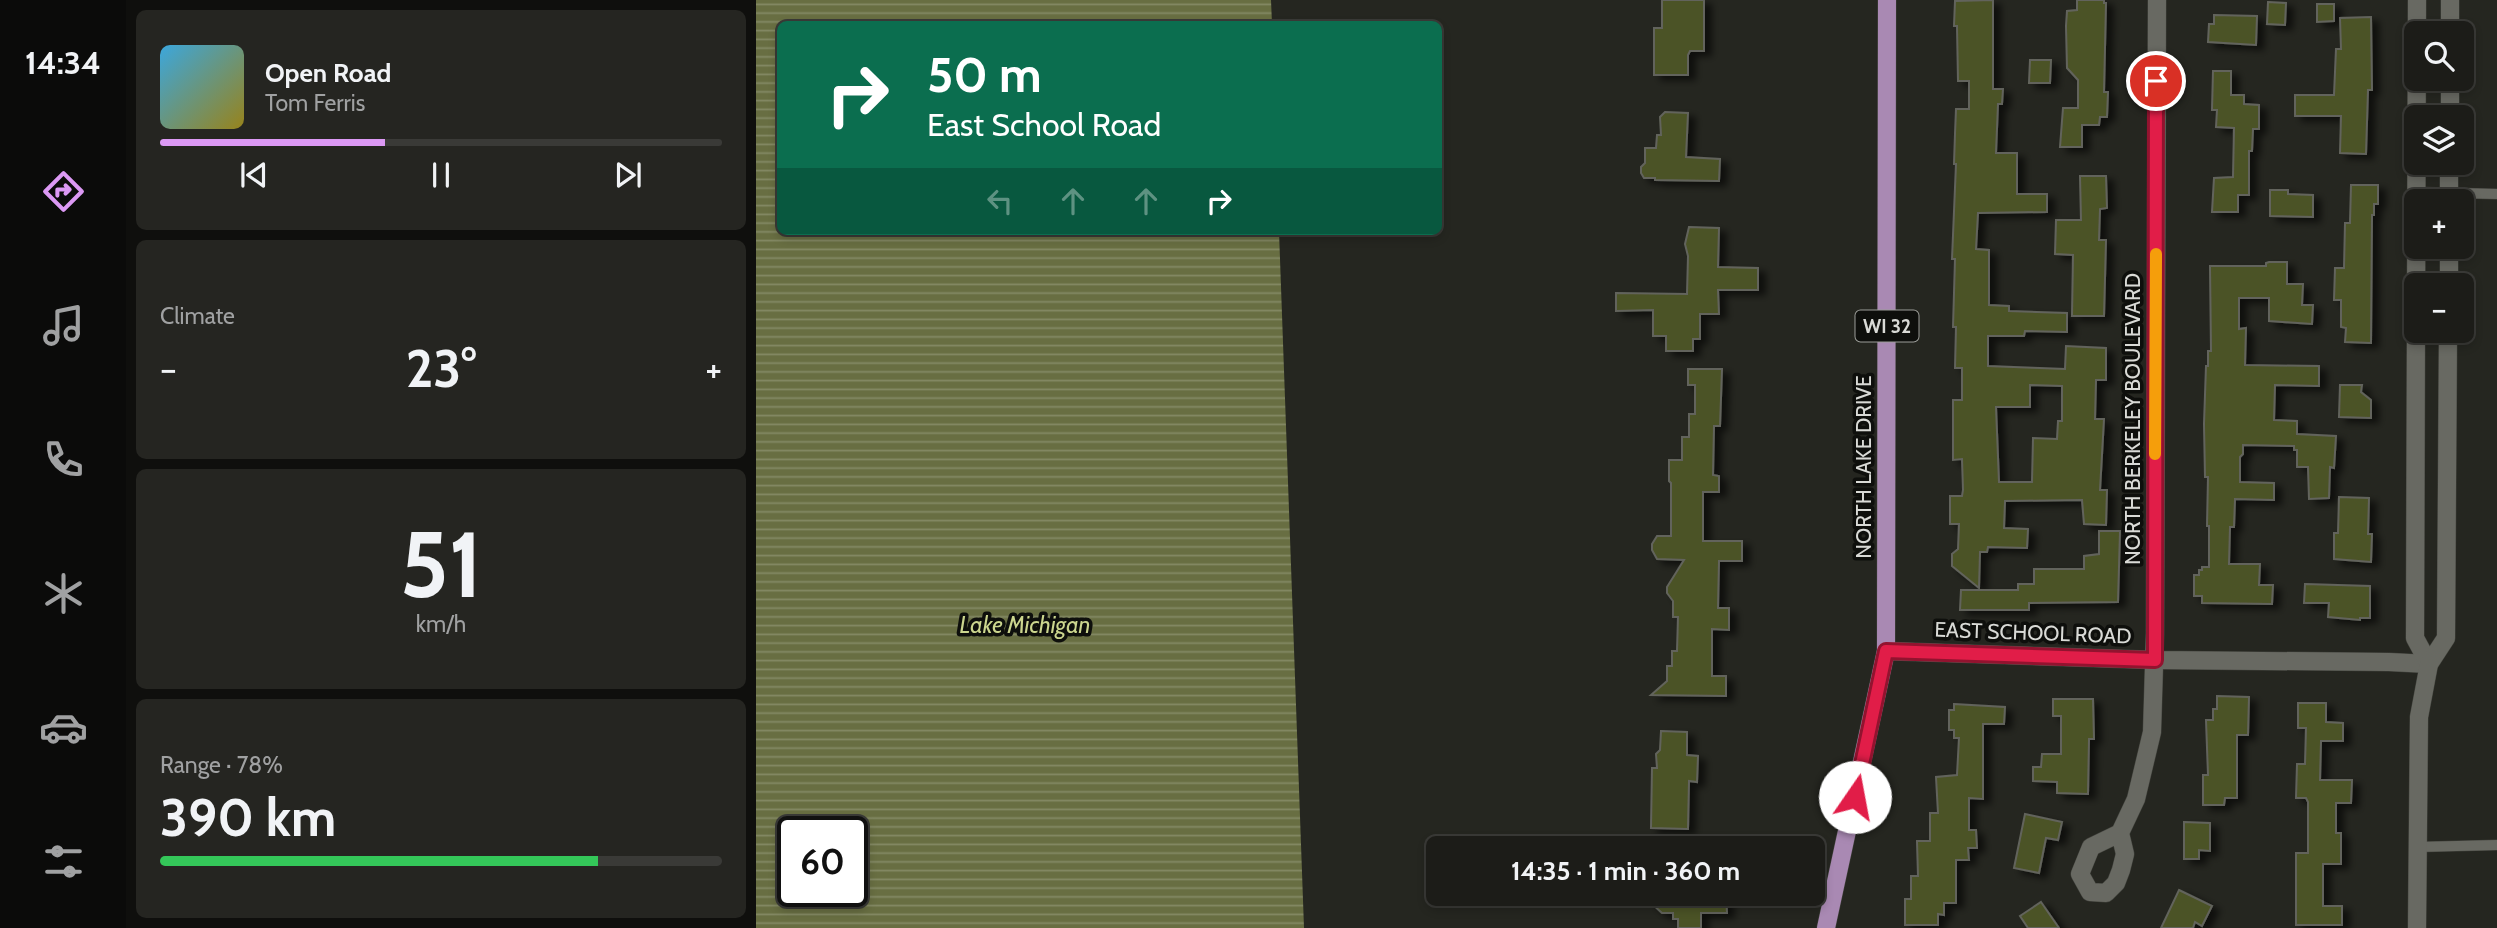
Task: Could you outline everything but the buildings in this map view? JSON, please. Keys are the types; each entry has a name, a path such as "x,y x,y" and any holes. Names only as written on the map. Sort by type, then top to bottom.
{"main road":[{"name":"NORTH LAKE DRIVE","path":"1826,928 1886,651 1887,0"}],"street":[{"name":"NORTH BERKELEY BOULEVARD","path":"2120,833 2136,800 2152,732 2155,660 2157,0"},
{"path":"2416,189 2417,0"},
{"path":"2450,0 2450,21"},
{"path":"2416,259 2415,638 2429,664"},
{"path":"2417,928 2419,717 2429,664 2446,638 2448,343"},
{"name":"EAST SCHOOL ROAD","path":"1886,651 2155,660 2429,664"}],"lane":[{"path":"2474,195 2497,194"},
{"path":"2417,847 2497,845"}],"water":[{"name":"Lake Michigan","path":"756,0 1271,0 1272,21 777,21 777,235 1279,235 1304,928 756,928"}],"slow traffic":[{"path":"2155,454 2156,254"}],"route":[{"path":"1855,797 1886,651 2155,660 2156,81"}]}
